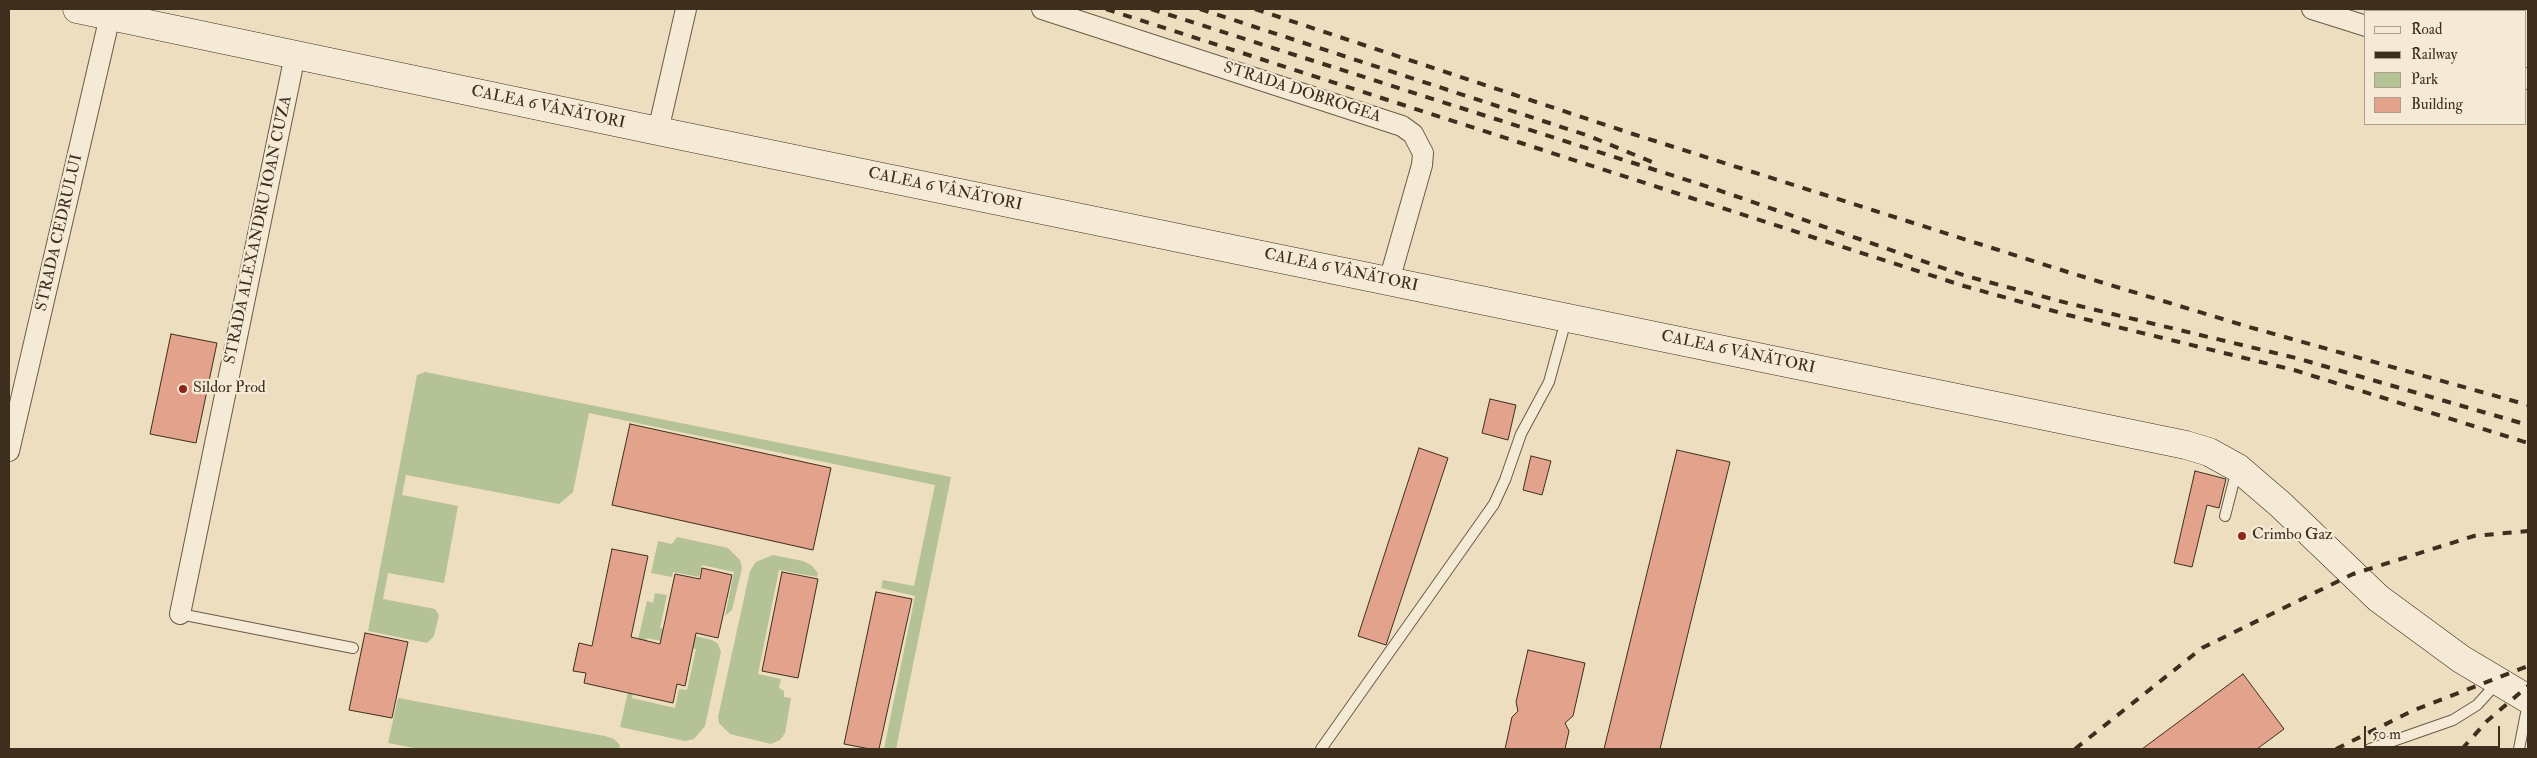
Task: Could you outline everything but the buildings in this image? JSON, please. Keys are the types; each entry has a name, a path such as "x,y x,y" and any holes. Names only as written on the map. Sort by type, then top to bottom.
{"main road":[{"name":"CALEA 6 VÂNĂTORI","path":"77,9 658,131 2167,441 2209,452 2238,468 2281,505 2378,598 2454,654 2498,682 2528,698"}],"street":[{"path":"658,131 686,9"},
{"name":"STRADA DOBROGEA","path":"1042,9 1402,126 1413,134 1423,153 1422,165 1389,281"},
{"path":"2312,9 2364,25"},
{"name":"STRADA CEDRULUI","path":"9,451 110,16"},
{"name":"STRADA ALEXANDRU IOAN CUZA","path":"180,614 295,55"}],"lane":[{"path":"1321,749 1494,504 1505,480 1521,434 1549,382 1567,317"},
{"path":"2225,516 2238,468"},
{"name":"STRADA ALEXANDRU IOAN CUZA","path":"180,614 353,648"},
{"path":"2372,749 2468,713 2498,682"},
{"path":"2519,749 2528,703"}],"green space":[{"path":"425,372 951,477 896,749 884,749 915,596 881,588 883,580 914,586 935,485 589,413 573,492 559,504 406,475 402,495 458,506 444,583 388,573 383,599 435,609 439,615 434,636 427,643 368,631 417,375"},
{"path":"677,537 728,548 740,560 742,568 732,610 725,616 734,572 702,565 699,577 673,572 672,577 651,573 658,541 672,544"},
{"path":"773,555 803,561 811,565 818,573 817,577 779,570 758,674 781,679 779,688 784,691 784,697 791,698 785,733 780,740 771,744 730,734 719,723 718,717 750,571 756,562"},
{"path":"655,593 667,595 660,628 712,640 718,644 721,652 705,726 694,739 685,741 620,727 630,683 635,684 632,698 675,708 679,689 687,690 696,649 647,638 640,667 632,665 647,601 653,603"},
{"path":"398,698 605,736 614,739 620,745 619,749 419,749 388,743"}],"railway":[{"path":"1106,9 1964,286 2068,315 2294,370 2528,443"},
{"path":"1151,9 1718,190 1966,276 2071,304 2296,358 2528,425"},
{"path":"1200,9 1589,136 1652,162"},
{"path":"1255,9 1633,134 2074,274 2249,327 2528,405"},
{"path":"2075,749 2202,648 2353,574 2474,536 2528,531"},
{"path":"2336,749 2412,711 2528,666"},
{"path":"2462,749 2487,721 2528,686"}],"place":[{"name":"Sildor Prod","path":"183,389"},
{"name":"Crimbo Gaz","path":"2242,536"}]}
